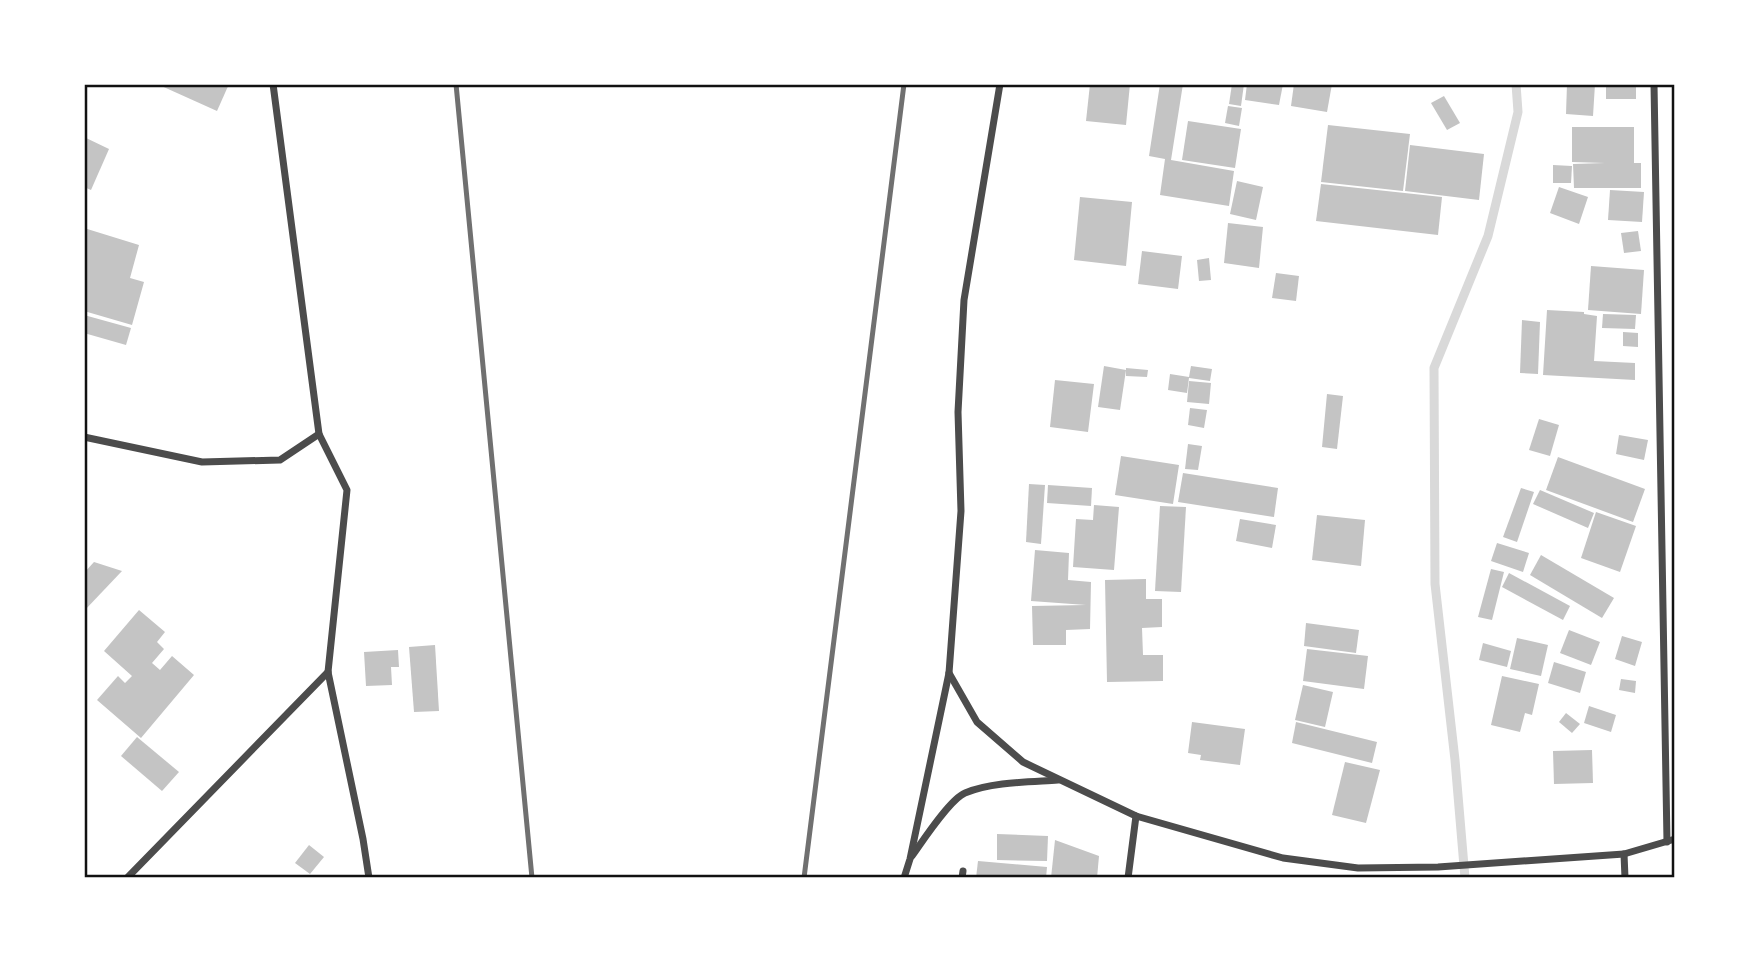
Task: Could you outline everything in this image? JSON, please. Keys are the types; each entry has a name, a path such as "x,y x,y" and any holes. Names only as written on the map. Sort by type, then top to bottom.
{"street":[{"path":"273,84 319,435 347,490 328,672 369,878"},
{"path":"904,878 948,673 961,511 958,412 964,300 1000,84"},
{"path":"948,673 977,722 1023,762 1136,816 1283,858 1358,868 1438,867 1624,854 1671,841 1654,84"},
{"path":"84,438 202,463 280,460 319,435"},
{"path":"128,877 328,672"},
{"path":"910,859 934,825 963,793 1011,783 1059,780"},
{"path":"1128,878 1136,816"},
{"path":"1624,854 1625,878"}],"building":[{"path":"157,84 229,84 217,111"},
{"path":"1090,84 1130,84 1126,125 1086,121"},
{"path":"1160,84 1183,84 1171,160 1234,171 1229,206 1160,195 1165,159 1149,156"},
{"path":"1232,84 1244,84 1241,106 1229,104"},
{"path":"1247,84 1283,84 1279,105 1245,100"},
{"path":"1294,84 1332,84 1327,112 1291,106"},
{"path":"1567,84 1595,84 1593,116 1566,114"},
{"path":"1606,84 1636,84 1636,99 1606,99"},
{"path":"1444,96 1460,123 1447,130 1431,103"},
{"path":"1228,106 1242,108 1239,126 1225,123"},
{"path":"1188,121 1241,129 1235,168 1182,160"},
{"path":"1328,125 1410,134 1403,191 1321,182"},
{"path":"1572,127 1634,127 1634,163 1641,163 1641,188 1574,188 1573,164 1605,163 1572,162"},
{"path":"84,137 109,149 91,190 84,187"},
{"path":"1410,145 1484,154 1479,200 1405,191"},
{"path":"1553,165 1572,166 1571,183 1553,183"},
{"path":"1237,181 1263,187 1256,220 1230,214"},
{"path":"1321,184 1442,197 1438,235 1316,221"},
{"path":"1559,187 1588,197 1579,224 1550,213"},
{"path":"1610,190 1644,192 1642,222 1608,220"},
{"path":"1080,197 1132,202 1126,266 1074,260"},
{"path":"1228,223 1263,227 1259,268 1224,263"},
{"path":"84,228 139,245 130,278 144,282 132,325 84,311"},
{"path":"1638,231 1641,251 1624,253 1621,233"},
{"path":"1142,251 1182,256 1178,289 1138,284"},
{"path":"1209,258 1211,280 1199,281 1197,260"},
{"path":"1591,266 1644,270 1641,314 1588,310"},
{"path":"1276,273 1299,276 1296,301 1272,298"},
{"path":"1547,310 1584,312 1597,316 1594,361 1635,363 1635,380 1543,375"},
{"path":"1603,314 1636,315 1635,329 1602,328"},
{"path":"84,315 131,328 126,345 84,333"},
{"path":"1522,320 1540,322 1538,374 1520,373"},
{"path":"1623,332 1638,333 1638,347 1623,346"},
{"path":"1104,366 1126,370 1120,410 1098,407"},
{"path":"1191,366 1212,369 1210,381 1189,378 1187,393 1168,390 1170,374 1189,377"},
{"path":"1126,368 1148,370 1147,377 1126,376"},
{"path":"1055,380 1094,384 1088,432 1050,427"},
{"path":"1189,381 1211,383 1209,404 1187,402"},
{"path":"1327,394 1343,396 1337,449 1322,447"},
{"path":"1190,408 1207,410 1204,428 1188,425"},
{"path":"1539,419 1559,425 1550,456 1529,450"},
{"path":"1619,435 1648,440 1644,460 1616,454"},
{"path":"1188,444 1202,446 1198,470 1185,469"},
{"path":"1121,456 1179,465 1173,504 1115,495"},
{"path":"1558,457 1645,489 1633,522 1546,490"},
{"path":"1183,473 1278,488 1274,517 1178,502"},
{"path":"1029,484 1045,485 1041,544 1026,542"},
{"path":"1048,485 1092,488 1091,506 1047,503"},
{"path":"1521,488 1534,492 1517,542 1503,537"},
{"path":"1540,490 1594,513 1588,528 1533,504"},
{"path":"1094,505 1119,507 1114,570 1073,567 1076,519 1093,520"},
{"path":"1160,506 1186,507 1181,592 1155,591"},
{"path":"1596,512 1636,526 1620,572 1581,558"},
{"path":"1317,515 1365,520 1361,566 1312,560"},
{"path":"1240,519 1276,525 1272,548 1236,541"},
{"path":"1497,543 1529,553 1523,572 1491,561"},
{"path":"1035,550 1069,553 1068,580 1091,582 1090,629 1066,630 1066,645 1033,645 1032,606 1086,605 1031,601"},
{"path":"1541,555 1614,598 1602,618 1530,575"},
{"path":"94,562 122,571 84,611 84,573"},
{"path":"1491,569 1504,572 1492,620 1478,617"},
{"path":"1509,573 1570,606 1563,620 1502,587"},
{"path":"1146,579 1146,599 1162,599 1162,627 1142,628 1143,655 1163,655 1163,681 1107,682 1105,580"},
{"path":"139,610 165,632 157,642 164,649 152,663 160,670 172,656 194,675 141,738 97,700 118,676 125,683 132,676 104,651"},
{"path":"1306,623 1359,630 1356,653 1304,646"},
{"path":"1569,630 1600,642 1591,665 1560,653"},
{"path":"1622,636 1642,642 1635,666 1615,659"},
{"path":"1517,638 1548,645 1541,676 1510,669"},
{"path":"1483,643 1511,651 1507,667 1479,660"},
{"path":"435,645 439,711 414,712 409,647"},
{"path":"1307,649 1368,656 1364,689 1303,681"},
{"path":"398,650 399,667 391,667 392,685 366,686 364,652"},
{"path":"1554,662 1586,672 1580,693 1548,683"},
{"path":"1502,676 1539,684 1532,715 1525,713 1520,732 1491,725"},
{"path":"1621,679 1636,681 1635,693 1619,690"},
{"path":"1303,685 1333,692 1325,727 1295,720"},
{"path":"1589,706 1616,715 1611,732 1584,723"},
{"path":"1566,713 1580,724 1572,733 1559,722"},
{"path":"1192,722 1245,729 1240,765 1200,760 1201,755 1188,753"},
{"path":"1296,722 1377,742 1372,763 1292,743"},
{"path":"137,737 179,772 162,791 121,756"},
{"path":"1592,750 1593,783 1554,784 1553,751"},
{"path":"1345,762 1380,770 1366,823 1332,815"},
{"path":"997,834 1048,836 1047,861 997,860"},
{"path":"1055,840 1099,856 1097,878 1051,878"},
{"path":"309,845 324,857 310,874 295,863"},
{"path":"978,861 1047,867 1046,878 976,878"}],"waterway":[{"path":"1465,878 1435,584 1434,368 1488,236 1518,112 1516,84"}],"railway":[{"path":"456,84 532,878"},
{"path":"804,878 904,84"}]}
